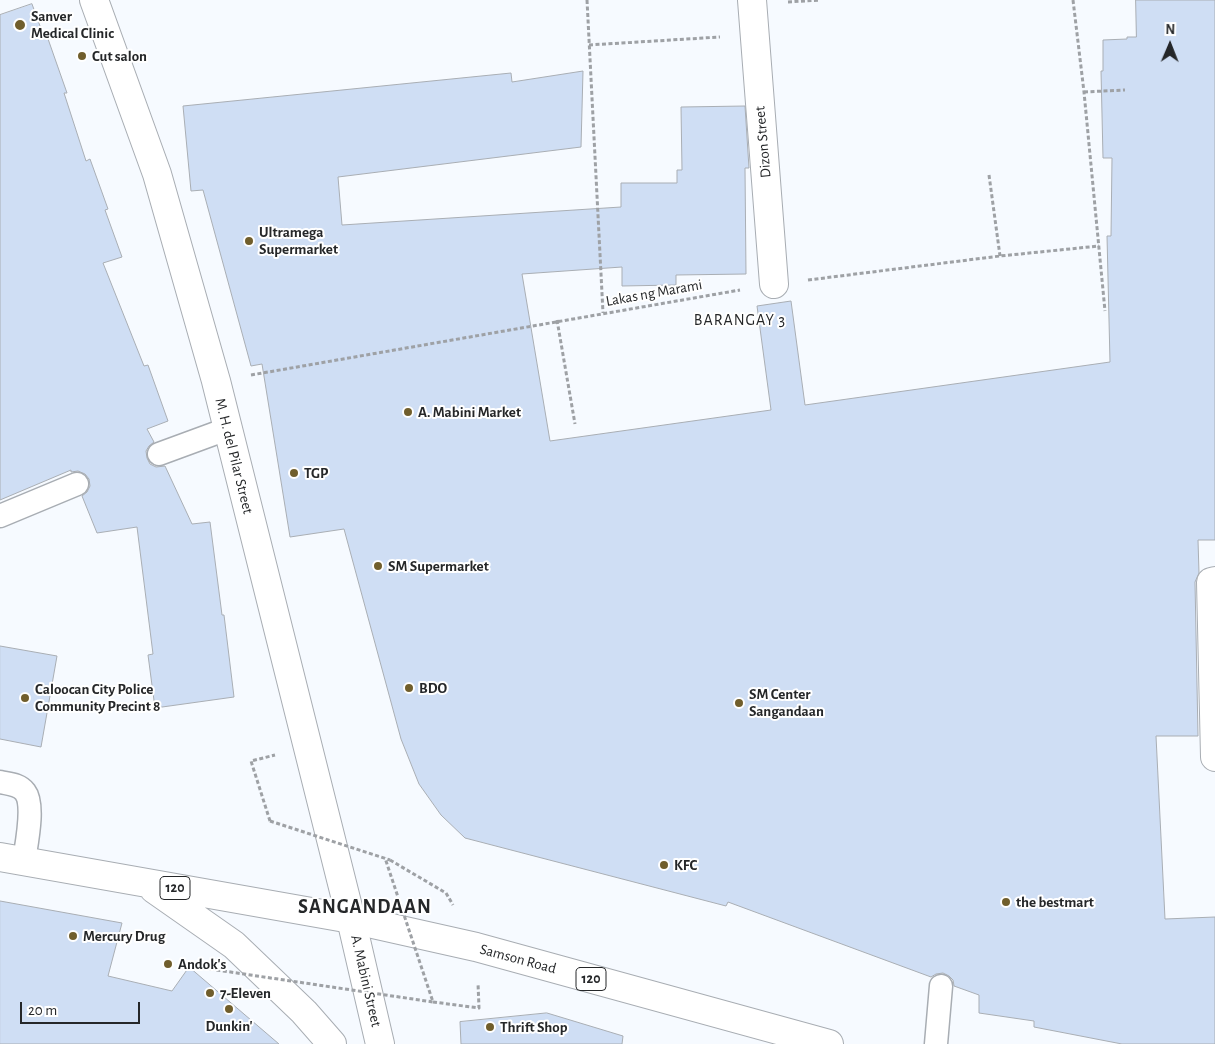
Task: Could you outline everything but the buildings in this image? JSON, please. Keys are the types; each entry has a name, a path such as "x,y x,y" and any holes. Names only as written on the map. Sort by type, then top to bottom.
{"main road":[{"name":"M. H. del Pilar Street","path":"94,0 157,174 216,381 351,919"},
{"name":"Dizon Street","path":"752,0 774,284"},
{"path":"1215,581 1211,582 1215,757"},
{"name":"120","path":"12,859 351,919"},
{"path":"146,883 234,944 304,1012 332,1044"},
{"name":"A. Mabini Street","path":"351,919 380,1044"},
{"name":"Samson Road","path":"351,919 476,948 829,1044"}],"lane":[{"path":"159,454 227,429"},
{"path":"0,516 77,484"},
{"path":"0,782 17,786 25,792 29,804 12,859"},
{"path":"936,1044 941,986"}],"path":[{"path":"587,0 603,313"},
{"path":"1073,0 1084,92 1105,311"},
{"path":"589,45 754,34"},
{"path":"1084,92 1125,90"},
{"path":"989,175 1000,256"},
{"name":"Lakas ng Marami","path":"216,381 557,320 774,284 1000,256 1099,246"},
{"path":"557,320 575,424"},
{"path":"250,761 270,821 390,860 446,893"},
{"path":"385,858 434,1002"},
{"path":"210,969 478,1008"}],"place":[{"name":"Sanver Medical Clinic","path":"20,25"},
{"name":"Cut salon","path":"82,56"},
{"name":"Ultramega Supermarket","path":"249,241"},
{"name":"A. Mabini Market","path":"408,412"},
{"name":"TGP","path":"294,473"},
{"name":"SM Supermarket","path":"378,566"},
{"name":"BDO","path":"409,688"},
{"name":"Caloocan City Police Community Precint 8","path":"25,698"},
{"name":"SM Center Sangandaan","path":"739,703"},
{"name":"KFC","path":"664,865"},
{"name":"the bestmart","path":"1006,902"},
{"name":"Mercury Drug","path":"73,936"},
{"name":"Andok's","path":"168,964"},
{"name":"7-Eleven","path":"210,993"},
{"name":"Dunkin'","path":"229,1009"},
{"name":"Thrift Shop","path":"490,1027"}],"district":[{"name":"BARANGAY 3","path":"740,320"},
{"name":"SANGANDAAN","path":"365,907"}]}
